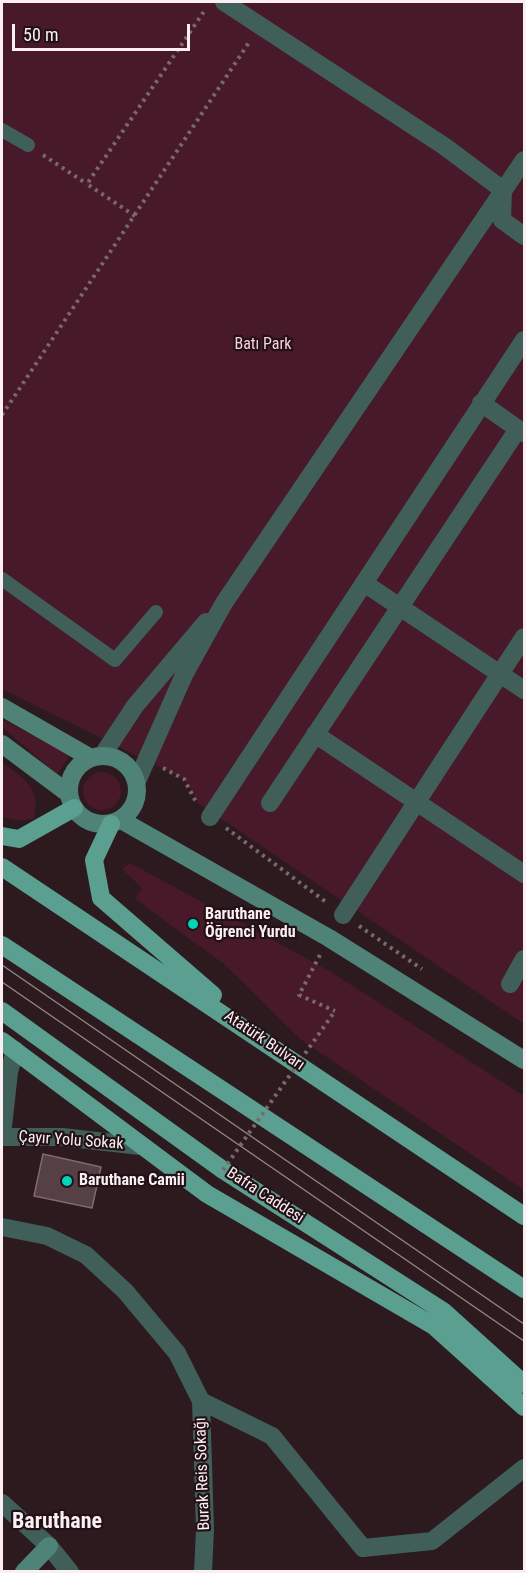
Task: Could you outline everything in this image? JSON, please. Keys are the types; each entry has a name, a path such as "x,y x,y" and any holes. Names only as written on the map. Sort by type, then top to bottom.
{"main road":[{"path":"2,707 96,757 124,763 137,781 135,803 116,822 94,861 101,898 269,1044"},
{"path":"2,744 71,801 83,818 97,824 116,822 329,938 525,1060"},
{"path":"2,836 19,839 71,801 74,772 96,757"},
{"name":"Atatürk Bulvarı","path":"2,867 525,1216"},
{"path":"2,945 525,1289"},
{"name":"Bafra Caddesi","path":"2,1011 223,1170 443,1311 525,1384"},
{"name":"Bafra Caddesi","path":"6,1048 207,1194 434,1326 525,1407"},
{"path":"24,1572 49,1546"}],"street":[{"path":"224,2 444,146 503,190"},
{"path":"137,781 184,675 224,603 525,160"},
{"path":"503,190 502,220 525,236"},
{"path":"210,817 525,339"},
{"path":"270,803 399,605 521,431 481,403"},
{"path":"364,583 525,690"},
{"path":"96,757 191,638 224,603"},
{"path":"343,915 525,637"},
{"path":"315,734 525,874"},
{"path":"510,984 525,959"},
{"path":"2,1136 9,1072 6,1048"},
{"name":"Çayır Yolu Sokak","path":"2,1136 62,1137 140,1146"},
{"name":"Burak Reis Sokağı","path":"2,1227 47,1236 86,1255 125,1292 177,1353 201,1401 205,1530 203,1572"},
{"path":"201,1401 272,1436 363,1548 432,1541 525,1468"},
{"path":"2,1503 49,1546 69,1572"}],"lane":[{"path":"2,130 28,145"},
{"path":"2,579 115,660 156,612"}],"path":[{"path":"87,184 211,2"},
{"path":"2,415 260,25"},
{"path":"28,145 135,216"},
{"path":"145,759 184,779 200,808 210,817 343,915 429,974"},
{"path":"223,1170 334,1011 308,997"}],"green space":[{"name":"Batı Park","path":"2,2 524,2 524,1024 198,803 184,779 2,689"},
{"path":"2,719 70,755 57,774 2,727"},
{"path":"2,762 24,779 33,791 36,807 34,818 22,821 2,817"},
{"path":"102,772 115,778 121,791 115,804 102,810 89,804 83,791 89,778"},
{"path":"130,863 328,970 524,1096 524,1190 300,1039 224,964 135,899 142,888 122,869"}],"building":[{"name":"Baruthane Camii","path":"43,1154 101,1167 92,1208 34,1196"}],"tram line":[{"path":"2,965 524,1324"},
{"path":"2,982 524,1341"}],"place":[{"name":"Baruthane Öğrenci Yurdu","path":"193,924"},
{"name":"Baruthane Camii","path":"67,1181"}],"district":[{"name":"Baruthane","path":"57,1522"}]}
